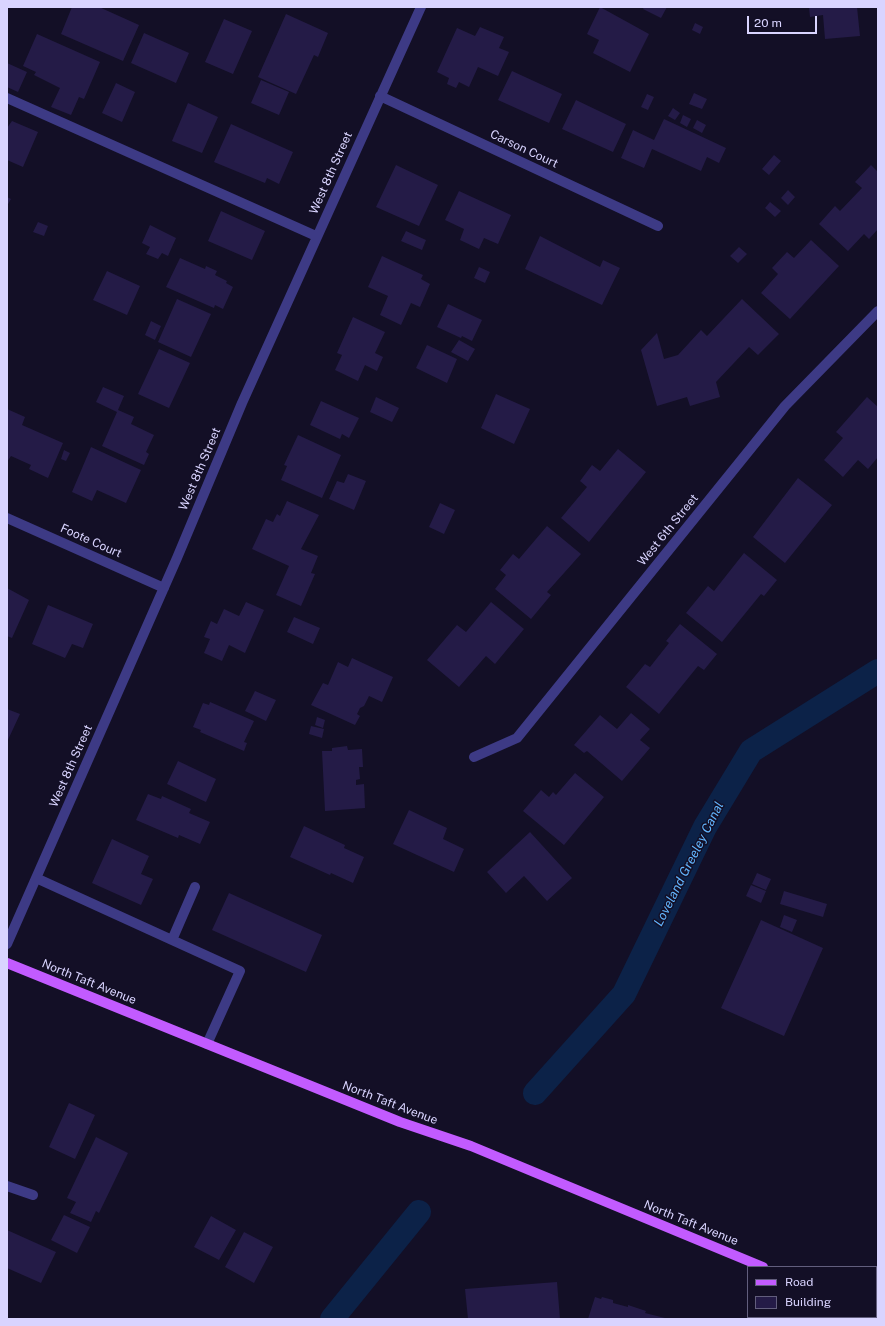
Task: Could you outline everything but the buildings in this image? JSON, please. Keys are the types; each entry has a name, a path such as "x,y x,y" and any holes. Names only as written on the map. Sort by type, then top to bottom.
{"main road":[{"name":"North Taft Avenue","path":"7,963 400,1122 471,1146 761,1266"}],"street":[{"name":"West 8th Street","path":"7,944 164,588 242,403 316,236 421,7"},
{"name":"Carson Court","path":"380,96 658,226"},
{"path":"7,98 316,236"},
{"name":"West 6th Street","path":"474,756 517,738 785,406 878,311"},
{"name":"Foote Court","path":"7,518 164,588"},
{"path":"36,878 240,971 207,1044"},
{"path":"172,940 195,887"},
{"path":"7,1186 33,1195"}],"waterway":[{"name":"Loveland Greeley Canal","path":"535,1093 624,994 705,827 751,751 878,671"},
{"name":"Loveland Greeley Canal","path":"332,1319 419,1212"}]}
